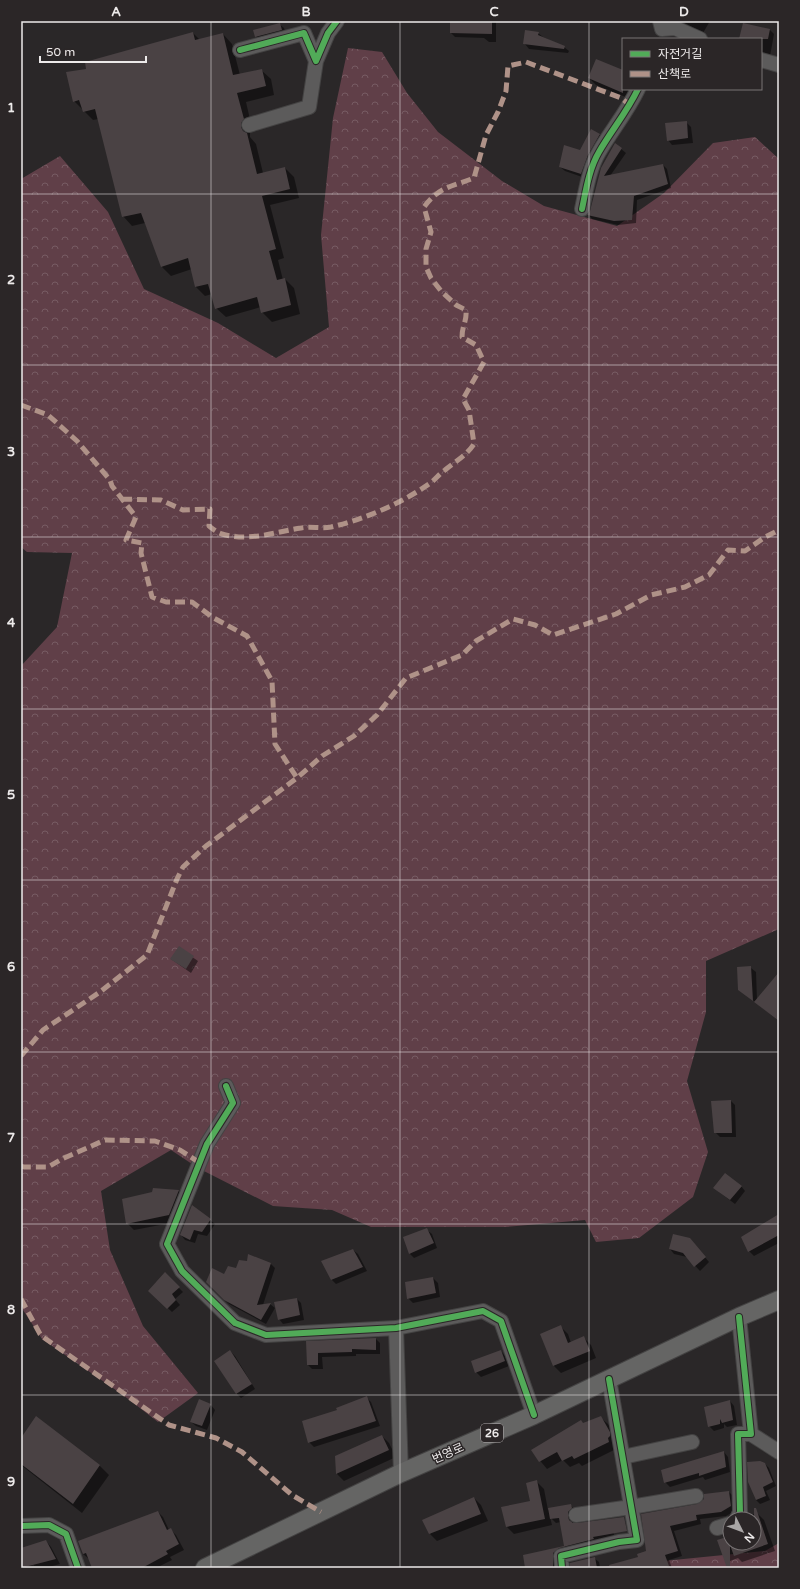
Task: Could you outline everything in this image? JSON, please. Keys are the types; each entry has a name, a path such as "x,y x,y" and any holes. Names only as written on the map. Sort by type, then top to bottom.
{"main road":[{"name":"번영로","path":"205,1568 401,1473 534,1415 739,1317 779,1300"}],"street":[{"path":"249,125 309,107 316,61 328,33 337,21"},
{"path":"660,30 675,28 698,38"},
{"path":"240,50 304,33 316,61"},
{"path":"762,60 779,65"},
{"path":"582,209 588,179 598,153 630,105 638,90"},
{"path":"226,1086 233,1103 207,1144 166,1244 182,1271 235,1323 266,1335 396,1328 483,1311 501,1321 534,1415"},
{"path":"739,1317 751,1434"},
{"path":"396,1328 401,1473"},
{"path":"562,1568 561,1556 619,1542 637,1540 608,1379"},
{"path":"740,1511 738,1434 751,1434 779,1452"},
{"path":"623,1457 692,1442"},
{"path":"576,1515 696,1496"},
{"path":"21,1526 49,1525 66,1534 78,1568"}],"green space":[{"path":"348,48 382,52 407,93 438,132 502,181 544,206 617,226 664,193 713,143 755,137 779,159 779,929 706,961 706,1012 687,1081 708,1152 693,1197 639,1238 596,1242 585,1220 506,1227 371,1227 332,1210 273,1206 198,1168 171,1150 101,1191 110,1250 143,1326 198,1393 158,1422 123,1395 42,1339 21,1307 21,666 57,627 72,553 27,552 21,547 21,179 60,156 108,212 144,289 218,323 276,358 329,327 321,235 333,118"},
{"path":"779,1543 779,1568 593,1568 765,1551"}],"building":[{"path":"450,21 492,21 492,34 450,33"},
{"path":"280,23 282,30 255,37 253,30"},
{"path":"743,23 770,29 768,39 739,38"},
{"path":"525,30 539,32 538,35 565,46 564,49 523,44"},
{"path":"193,32 195,40 223,33 233,75 262,69 266,86 237,93 244,119 241,123 241,127 243,131 247,133 257,174 285,167 290,189 262,196 276,249 269,251 277,280 285,278 291,305 261,313 257,297 215,309 208,284 195,287 188,258 161,267 141,213 122,217 95,109 83,112 79,100 73,102 66,72 86,69 85,62"},
{"path":"596,59 622,70 623,93 588,78"},
{"path":"687,121 688,138 667,141 665,123"},
{"path":"591,129 600,134 588,155 581,174 559,167 564,145 580,150"},
{"path":"615,143 622,148 604,176 663,164 668,184 634,196 632,220 614,221 587,215 590,211 601,168"},
{"path":"179,946 194,956 186,969 170,959"},
{"path":"751,966 753,1001 738,990 737,967"},
{"path":"779,972 779,1021 754,1002"},
{"path":"731,1100 732,1133 714,1133 711,1101"},
{"path":"725,1173 742,1186 730,1200 713,1188"},
{"path":"153,1188 179,1190 169,1215 126,1224 122,1199 152,1192"},
{"path":"192,1205 211,1219 202,1232 194,1230 190,1240 180,1235"},
{"path":"779,1214 779,1235 748,1252 741,1237"},
{"path":"427,1228 434,1243 409,1254 403,1237"},
{"path":"673,1234 690,1238 706,1257 694,1267 683,1253 669,1249"},
{"path":"353,1249 363,1267 331,1280 321,1261"},
{"path":"248,1254 271,1263 257,1305 271,1303 261,1320 224,1300 206,1282 212,1268 224,1274 228,1266 236,1268 239,1260 247,1261"},
{"path":"165,1272 180,1287 172,1294 176,1300 167,1309 148,1291"},
{"path":"433,1277 436,1293 407,1299 405,1282"},
{"path":"297,1298 300,1315 278,1320 274,1302"},
{"path":"561,1325 568,1343 584,1336 590,1351 553,1366 540,1334"},
{"path":"376,1338 376,1350 352,1349 352,1352 318,1353 318,1365 307,1365 306,1341"},
{"path":"230,1350 252,1384 236,1394 214,1361"},
{"path":"501,1350 505,1361 475,1373 471,1361"},
{"path":"367,1396 376,1421 308,1443 302,1421 337,1410 336,1408"},
{"path":"199,1399 211,1404 202,1426 190,1422"},
{"path":"730,1400 733,1420 722,1423 720,1419 720,1424 708,1427 704,1407"},
{"path":"36,1416 100,1465 73,1504 21,1464 21,1438"},
{"path":"601,1416 610,1432 610,1436 608,1438 609,1442 574,1459 572,1456 562,1461 557,1452 539,1462 531,1450 581,1420 583,1423"},
{"path":"382,1435 389,1450 336,1474 335,1456"},
{"path":"724,1451 726,1467 699,1476 699,1473 664,1483 661,1470"},
{"path":"760,1461 765,1463 773,1482 763,1487 766,1496 756,1500 748,1482 747,1462"},
{"path":"537,1480 545,1519 506,1527 501,1507 530,1501 526,1483"},
{"path":"729,1491 731,1506 721,1512 696,1515 697,1520 670,1526 678,1551 665,1555 669,1566 663,1568 610,1568 609,1565 638,1557 637,1554 646,1551 641,1514 697,1504 704,1499 704,1494"},
{"path":"474,1497 481,1514 429,1534 422,1520"},
{"path":"571,1504 572,1508 568,1512 568,1516 569,1520 573,1523 624,1517 627,1531 593,1537 594,1539 559,1548 553,1553 553,1568 525,1568 523,1555 564,1546 559,1518 550,1519 548,1508"},
{"path":"158,1511 167,1530 171,1528 179,1544 166,1551 168,1554 142,1568 92,1568 86,1553 83,1554 78,1541"},
{"path":"762,1526 768,1544 762,1546"},
{"path":"722,1538 722,1551 730,1551 730,1568 727,1568 717,1540"},
{"path":"46,1540 56,1559 21,1568 21,1548"},
{"path":"732,1551 748,1551 734,1556"},
{"path":"595,1557 597,1568 570,1568 570,1563"}],"marked path":[{"path":"122,499 161,500 183,510 210,509 209,526 216,531 232,536 252,537 305,527 327,528 344,524 382,510 406,498 431,482 464,455 474,444 469,410 463,399 484,362 476,345 462,337 466,310 456,305 441,291 431,278 426,267 426,249 431,232 424,207 435,195 446,188 474,178 486,135 498,112 506,91 508,66 526,62 621,98 630,105"},
{"path":"21,405 48,415 77,441 110,480 112,486 136,517 126,540 142,543 141,553 152,597 166,602 192,602 212,617 247,636 272,681 275,744 297,778 322,756 354,736 377,715 406,678 462,655 476,641 513,619 535,625 553,635 616,614 651,595 685,587 709,575 728,550 745,551 765,537 779,530"},
{"path":"21,1056 43,1030 100,992 147,955 183,867 206,846 297,778"},
{"path":"21,1166 48,1167 62,1159 105,1140 155,1141 180,1150 200,1163"},
{"path":"21,1299 43,1337 169,1425 216,1438 242,1452 292,1495 321,1512"}],"cycle path":[{"path":"240,50 304,33 316,61 328,33 337,21"},
{"path":"582,209 588,180 593,165 604,144 629,106 637,90"},
{"path":"226,1086 233,1103 207,1144 167,1244 182,1271 235,1323 266,1335 396,1328 483,1311 501,1321 534,1415"},
{"path":"739,1317 751,1434 738,1434 740,1511"},
{"path":"562,1568 561,1556 619,1542 637,1540 609,1379"},
{"path":"21,1526 49,1525 66,1534 78,1568"}]}
